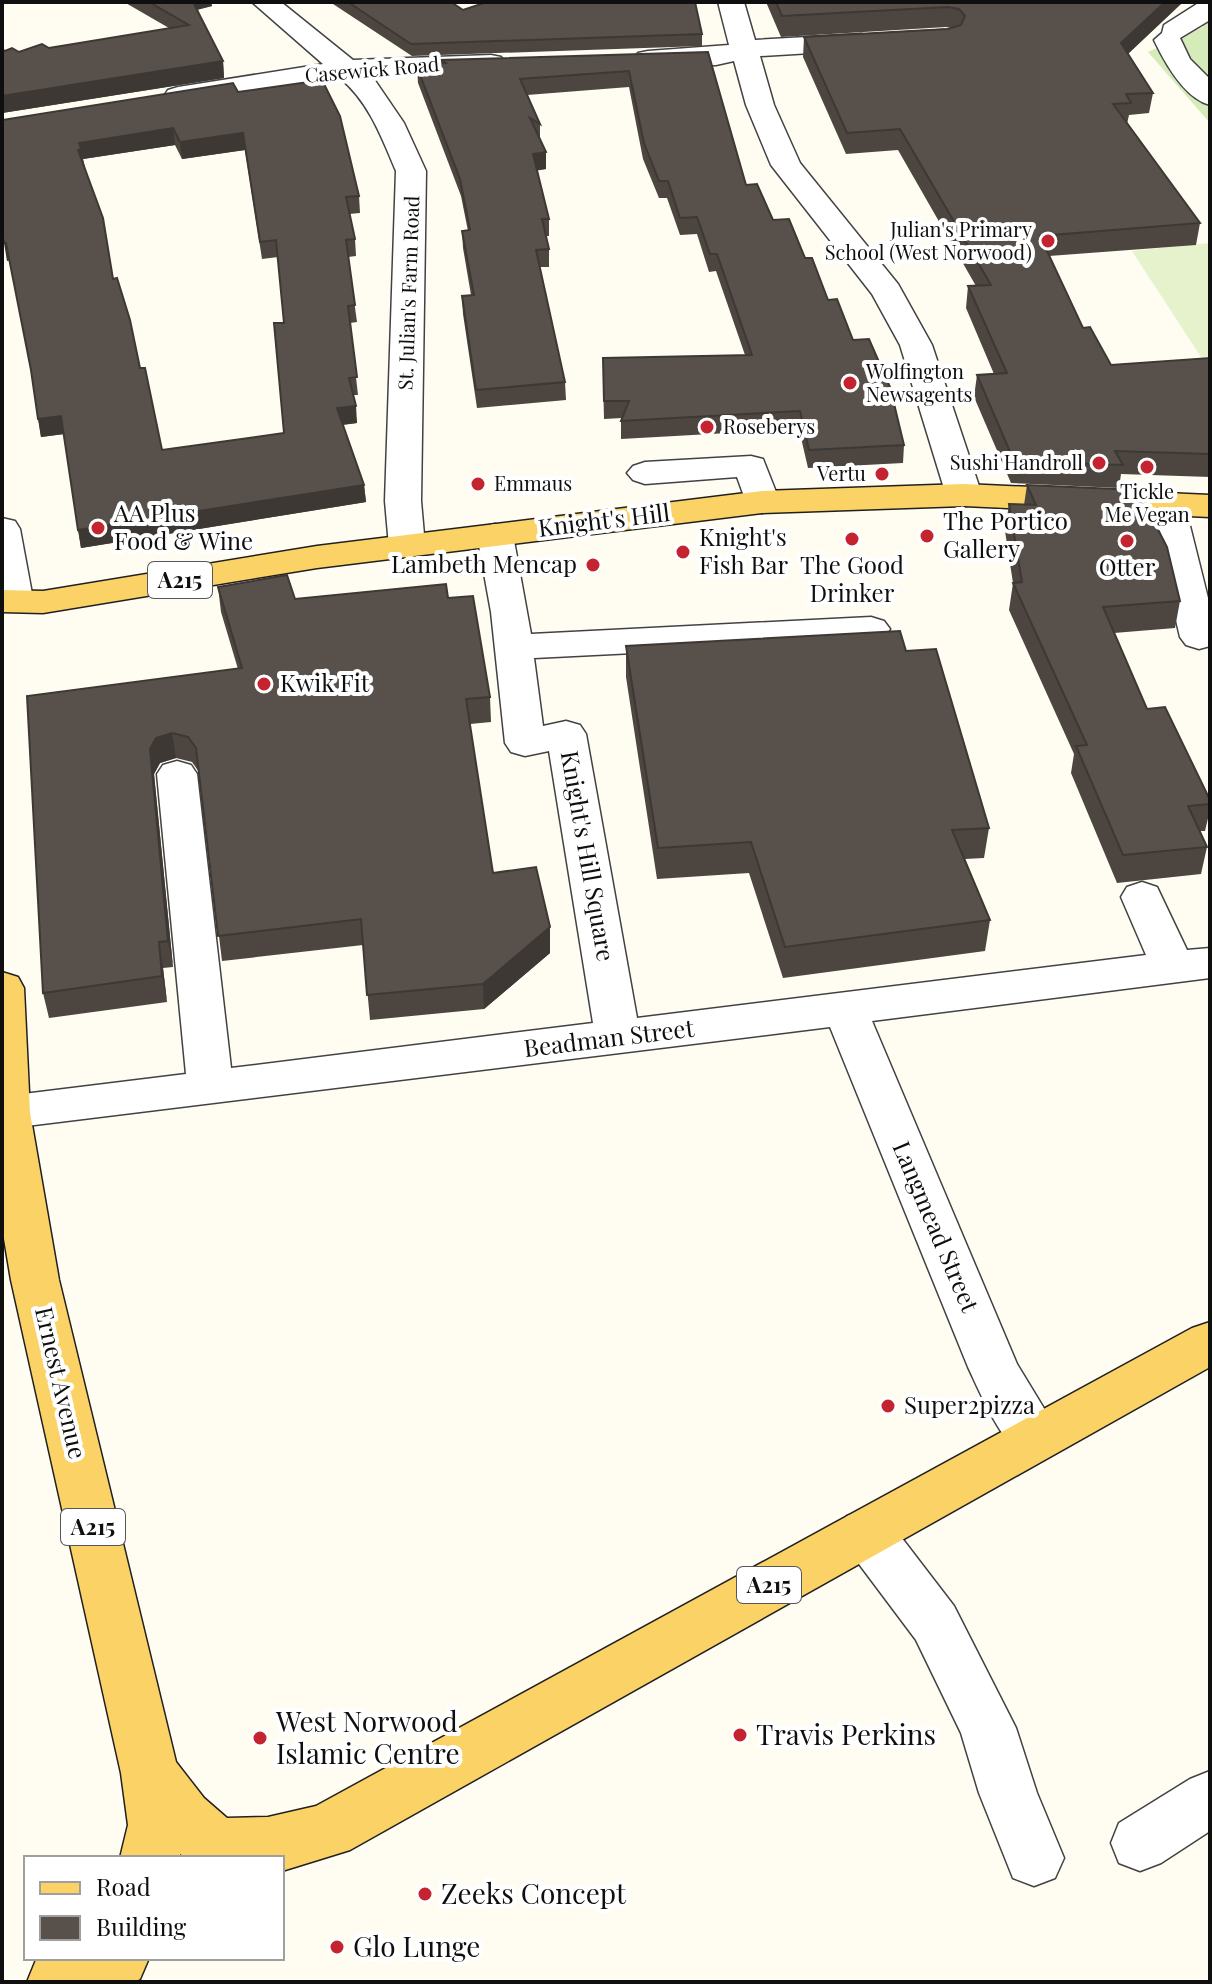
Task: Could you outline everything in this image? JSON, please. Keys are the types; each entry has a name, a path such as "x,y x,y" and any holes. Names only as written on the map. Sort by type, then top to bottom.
{"main road":[{"name":"Knight's Hill","path":"15,608 317,557 762,502 964,495 1210,506"},
{"name":"Ernest Avenue","path":"2,988 7,1113 35,1280 150,1773 157,1825 150,1856"},
{"name":"A215","path":"150,1773 182,1817 210,1841 271,1848 329,1830 1210,1343"},
{"path":"284,1866 329,1830"},
{"path":"59,1982 83,1960"},
{"path":"59,1982 114,1960"}],"street":[{"name":"St. Julian's Farm Road","path":"265,2 363,83 390,123 411,171 413,188 403,501 407,546"},
{"path":"731,2 760,105 786,165 887,291 916,345 964,495"},
{"path":"1210,8 1171,36 1178,62 1210,96"},
{"path":"624,59 725,56 744,50 887,41"},
{"name":"Casewick Road","path":"156,100 346,69 515,62"},
{"path":"645,473 751,466 762,502"},
{"path":"1166,502 1199,637"},
{"path":"2,529 15,608"},
{"name":"Knight's Hill Square","path":"495,535 525,743 566,734 618,1038"},
{"path":"513,647 871,629"},
{"path":"177,774 210,1087"},
{"path":"1142,897 1191,964"},
{"name":"Beadman Street","path":"7,1113 845,1010 1191,964"},
{"name":"Langmead Street","path":"845,1010 993,1367 1013,1406 1036,1438"},
{"path":"866,1532 942,1636 988,1728 1008,1793 1034,1858"},
{"path":"1140,1843 1210,1798"}],"green space":[{"path":"1210,18 1210,123 1148,52 1203,27 1205,19"},
{"path":"1210,243 1210,371 1132,251"}],"building":[{"path":"149,2 193,2 223,61 2,96 2,49 12,48 19,52 42,44 49,48 189,25"},
{"path":"348,2 451,2 463,10 487,2 695,2 702,34 411,44"},
{"path":"776,2 1165,2 1121,43 1153,93 1126,94 1131,103 1113,104 1200,223 1040,236 1083,328 1090,327 1111,365 1210,358 1210,454 1115,451 1123,465 1014,461 977,375 1007,373 968,286 991,285 900,129 847,133 804,37 948,29 961,25 965,16 959,9 948,7 782,16"},
{"path":"708,52 746,185 757,184 773,220 789,219 805,258 812,258 828,300 837,299 853,340 869,339 890,387 904,445 809,450 800,411 621,421 629,401 604,401 603,358 752,355 717,254 710,254 697,217 680,218 668,181 659,181 644,143 629,71 520,79 540,124 530,118 546,152 533,154 549,219 542,219 549,249 536,250 565,382 476,390 462,296 474,295 462,231 470,230 460,179 417,67 446,63 441,60"},
{"path":"322,80 340,116 359,196 346,197 355,239 346,240 355,305 348,306 357,377 349,378 356,406 337,408 364,485 78,530 61,416 38,419 31,370 2,233 2,120 233,83 238,92","holes":["173,128 180,142 243,133 260,242 276,240 284,323 274,323 284,433 162,450 145,368 140,368 130,320 117,278 113,279 103,218 78,150 81,149 79,143"]},
{"path":"1027,485 1138,490 1167,547 1180,601 1103,607 1147,709 1165,707 1210,800 1210,804 1188,806 1207,847 1123,855 1076,746 1087,745 1013,583 1022,582 1009,504 1036,505"},
{"path":"287,575 295,599 446,584 448,598 473,596 490,697 466,699 493,873 536,867 550,927 483,984 367,995 361,919 218,936 196,748 188,737 172,733 156,738 150,749 168,941 159,942 162,976 43,993 27,696 242,668 218,587"},
{"path":"900,631 906,651 936,649 989,828 952,830 990,920 785,947 751,842 658,848 626,646"}],"place":[{"name":"Julian's Primary School (West Norwood)","path":"1048,241"},
{"name":"Wolfington Newsagents","path":"850,383"},
{"name":"Roseberys","path":"707,427"},
{"name":"Sushi Handroll","path":"1099,463"},
{"name":"Tickle Me Vegan","path":"1147,467"},
{"name":"Vertu","path":"882,474"},
{"name":"Emmaus","path":"478,484"},
{"name":"AA Plus Food & Wine","path":"98,528"},
{"name":"The Portico Gallery","path":"927,536"},
{"name":"The Good Drinker","path":"852,539"},
{"name":"Otter","path":"1127,541"},
{"name":"Knight's Fish Bar","path":"683,552"},
{"name":"Lambeth Mencap","path":"593,565"},
{"name":"Kwik Fit","path":"264,684"},
{"name":"Super2pizza","path":"888,1406"},
{"name":"Travis Perkins","path":"740,1735"},
{"name":"West Norwood Islamic Centre","path":"260,1738"},
{"name":"Zeeks Concept","path":"425,1894"},
{"name":"Glo Lunge","path":"337,1947"}]}
